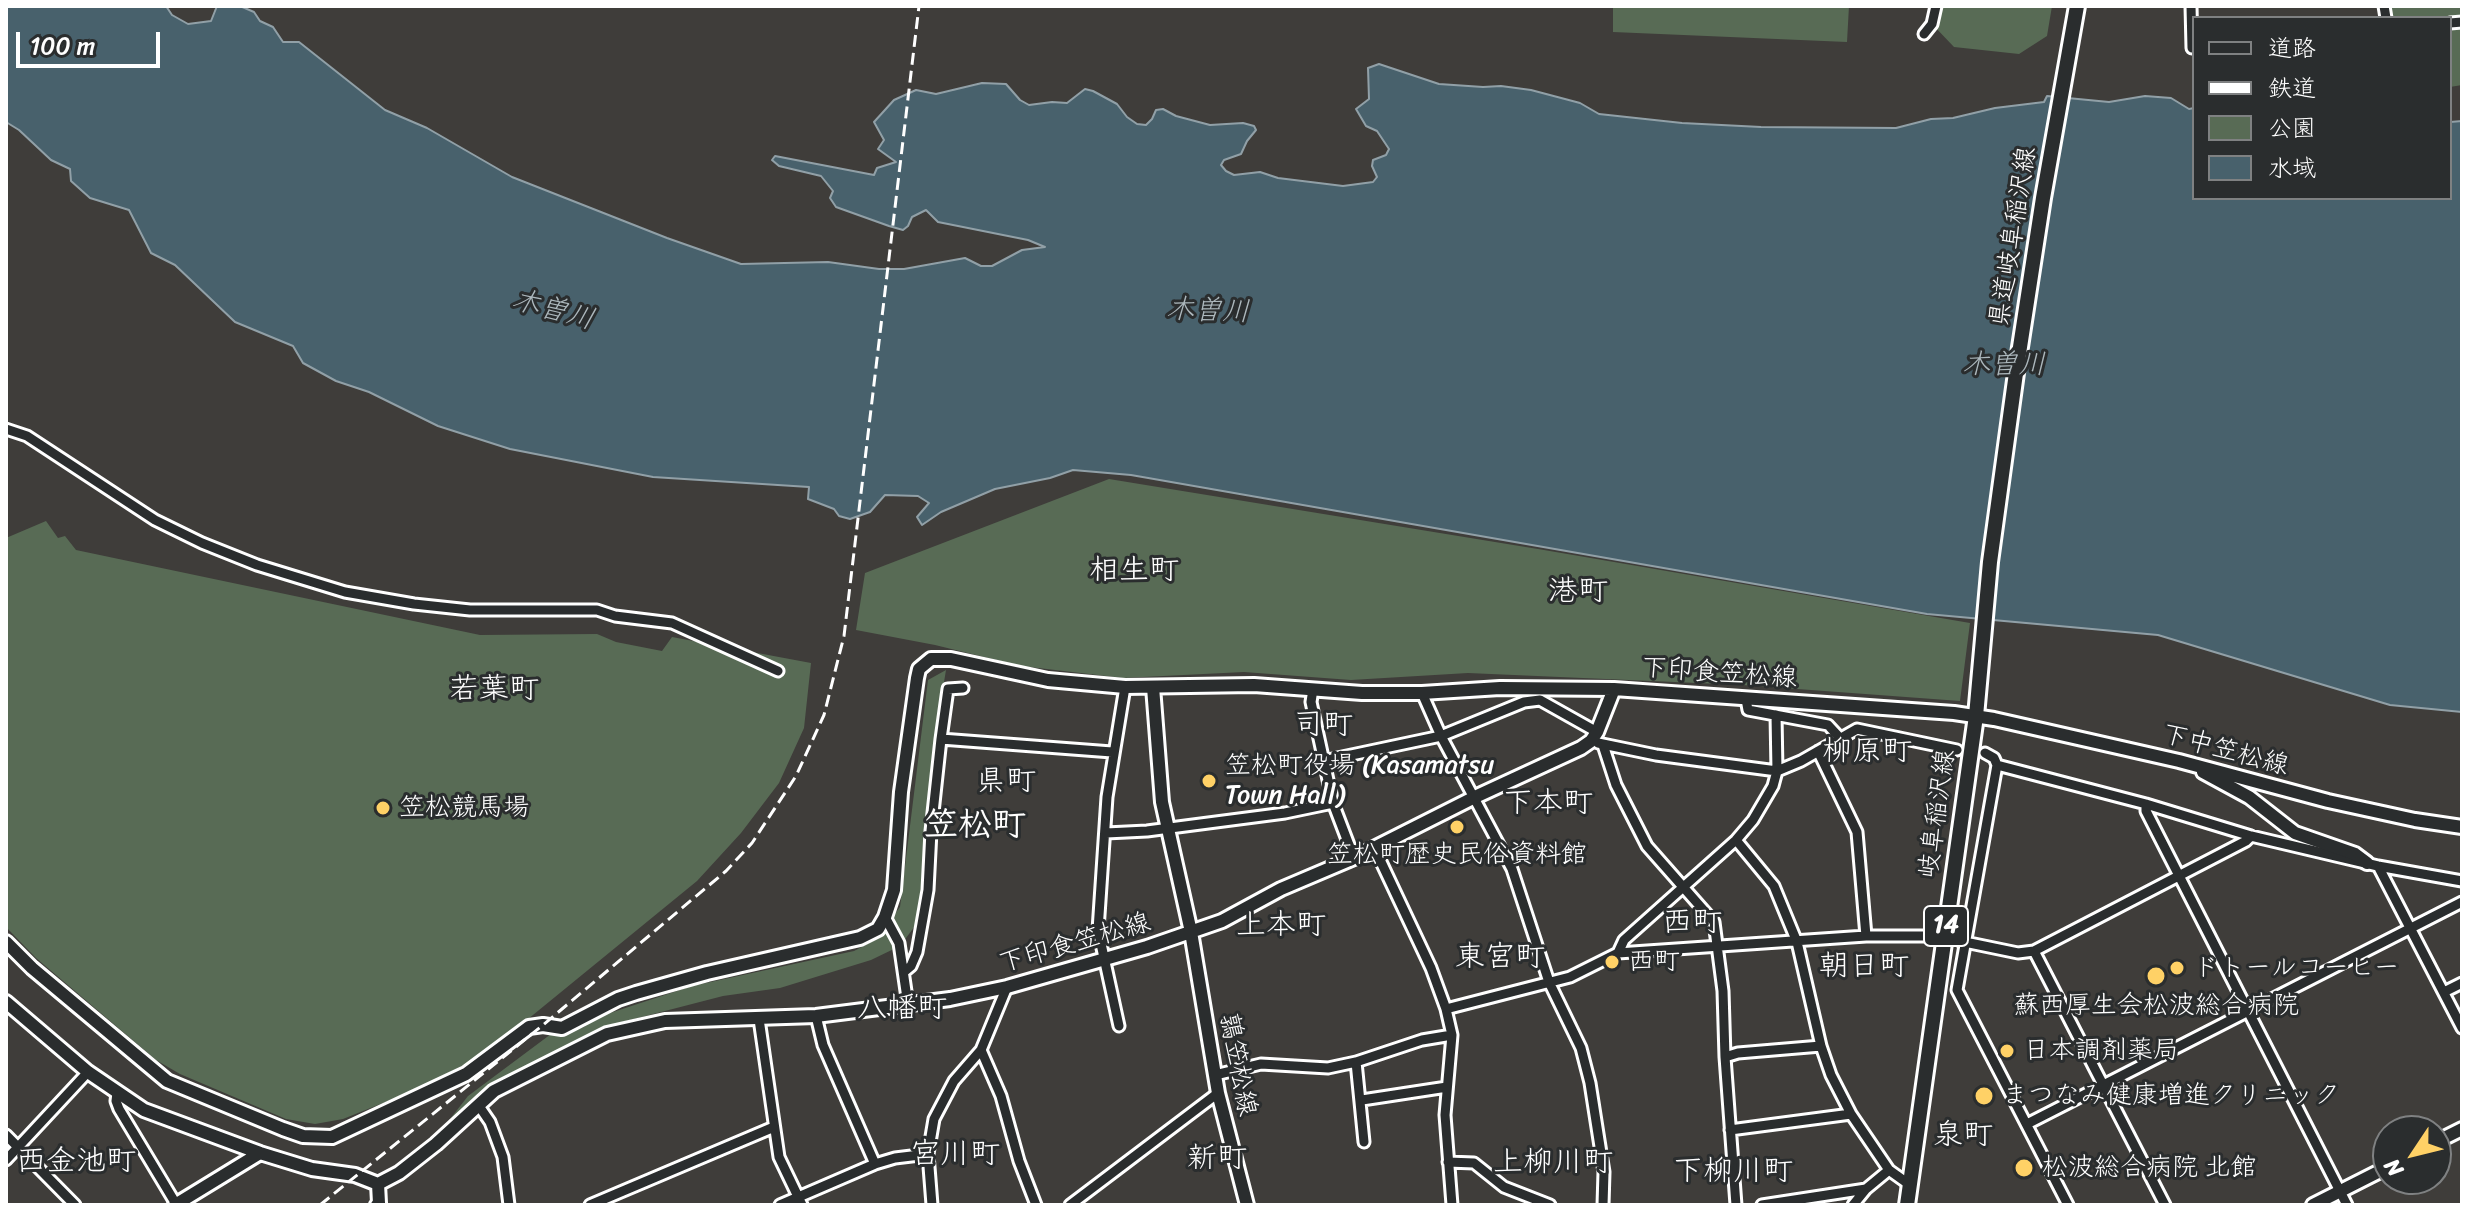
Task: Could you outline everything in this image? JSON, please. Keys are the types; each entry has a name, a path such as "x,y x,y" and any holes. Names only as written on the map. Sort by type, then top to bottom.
{"main road":[{"name":"県道岐阜稲沢線","path":"1982,667 1990,562 2016,373 2077,6"},
{"path":"6,942 32,968 167,1081 283,1129 318,1138 332,1137 466,1074 529,1027 543,1025 562,1028 636,993 707,973 860,938 878,929 894,890 901,792 917,678 919,669 931,659 951,659 1048,680 1125,687 1254,685 1422,693 1500,688 1614,689"},
{"name":"岐阜稲沢線","path":"1907,1205 1982,667"},
{"name":"鶉笠松線","path":"1153,687 1162,802 1191,932 1218,1093 1247,1205"},
{"name":"下印食笠松線","path":"378,1184 399,1173 494,1091 607,1034 665,1021 816,1016 908,1005 1007,987 1222,921 1281,889 1354,858 1597,739 1614,689 1976,716"},
{"name":"下中笠松線","path":"1976,716 2179,761 2328,801 2462,827"},
{"path":"2179,761 2249,797 2295,833 2355,854 2372,864"},
{"path":"6,1002 88,1072 156,1116 312,1169 355,1175 378,1184 377,1205"},
{"path":"176,1204 260,1153"},
{"path":"2313,1205 2372,1175"}],"street":[{"path":"1924,34 1932,24 1936,6"},
{"path":"2191,6 2192,48"},
{"path":"6,429 27,436 155,520 257,565 345,592 414,604 470,610 597,610 615,616 672,623 778,671"},
{"path":"1119,1026 1098,930 1112,752 1125,687"},
{"path":"905,971 911,966 917,952 928,890 932,816 948,689 963,688"},
{"path":"1313,689 1311,702 1333,803 1354,858"},
{"path":"1422,693 1441,736 1512,869 1549,982 1581,1048 1590,1083 1604,1172 1603,1205"},
{"path":"1746,699 1748,710 1828,725 1840,738"},
{"path":"1323,761 1396,748 1441,736 1524,702 1540,700 1597,739 1656,755 1777,771 1857,729 1957,750"},
{"path":"1618,953 1624,940 1736,840 1753,820 1773,786 1777,771 1776,715"},
{"path":"941,739 1112,752"},
{"path":"1597,739 1630,816 1647,846 1714,922 1719,946 1736,1205"},
{"path":"1818,751 1857,832 1866,936"},
{"path":"1985,753 1994,758 1997,765 1957,990 2068,1205"},
{"path":"1997,765 2146,804 2251,836 2462,881"},
{"path":"1106,833 1285,813 1333,803"},
{"path":"2146,804 2146,811 2347,1205"},
{"path":"1964,942 2018,953 2034,951 2251,836"},
{"path":"1736,840 1774,886 1797,942 1821,1046 1831,1075 1851,1114 1889,1170 1910,1185"},
{"path":"1374,847 1431,968 1452,1035 1445,1115 1452,1205"},
{"path":"2372,864 2411,928 2462,1028"},
{"path":"2027,1124 2462,902"},
{"path":"885,917 899,943 908,1005"},
{"path":"1446,1009 1570,977 1618,953 1866,936 1930,936"},
{"path":"2034,951 2165,1205"},
{"path":"2444,992 2462,983"},
{"path":"932,1205 928,1154 932,1127 945,1095 981,1050 1007,987"},
{"path":"816,1016 823,1045 875,1164"},
{"path":"759,1019 779,1157 800,1201"},
{"path":"1215,1075 1261,1064 1328,1068 1422,1040 1452,1035"},
{"path":"1725,1057 1738,1053 1821,1046"},
{"path":"981,1050 1001,1096 1019,1161 1036,1205"},
{"path":"1356,1062 1364,1142"},
{"path":"6,1160 88,1072"},
{"path":"1362,1100 1447,1087"},
{"path":"117,1093 119,1109 176,1204"},
{"path":"1070,1205 1218,1093"},
{"path":"479,1106 490,1122 503,1157 509,1205"},
{"path":"1730,1130 1851,1114"},
{"path":"590,1205 774,1127"},
{"path":"6,1135 75,1205"},
{"path":"780,1205 800,1201 875,1164 928,1154"},
{"path":"1448,1162 1474,1163 1504,1187 1550,1205"},
{"path":"1853,1205 1866,1189 1889,1170"},
{"path":"1762,1205 1866,1189"}],"green space":[{"path":"1613,6 1849,6 1847,42 1613,32"},
{"path":"1936,6 2052,6 2047,36 2019,54 1954,47 1932,24"},
{"path":"2375,6 2462,6 2462,85 2452,87 2452,16 2384,16"},
{"path":"1109,479 1970,623 1960,701 1743,685 1468,673 1351,680 1244,672 1123,678 1021,666 856,630 865,573"},
{"name":"笠松競馬場","path":"46,521 58,538 65,536 76,550 480,635 597,634 616,642 662,651 672,637 811,663 804,728 779,783 741,833 697,881 484,1055 408,1093 343,1119 315,1124 286,1119 180,1074 156,1060 36,958 6,927 6,538"},
{"path":"946,670 933,749 918,922 900,946 871,960 780,988 723,996 607,1026 492,1087 443,1128 468,1096 551,1034 567,1033 584,1027 595,1018 692,986 854,951 875,940 900,907 928,680"}],"water":[{"name":"木曽川","path":"6,6 166,6 172,15 188,24 211,21 217,6 240,6 254,12 260,21 273,27 283,42 299,42 385,110 427,128 512,177 741,264 828,262 904,269 965,258 981,266 992,266 1022,250 1045,247 1028,240 938,222 926,210 912,217 903,230 889,226 836,207 830,198 833,191 821,176 779,166 772,160 775,156 874,175 877,168 896,162 878,149 884,140 874,122 894,100 916,90 936,94 982,83 1006,84 1029,105 1067,103 1085,89 1093,91 1117,104 1137,124 1146,125 1156,110 1163,109 1176,116 1210,125 1243,123 1254,126 1256,130 1241,154 1224,160 1221,165 1226,171 1234,175 1260,172 1278,178 1343,186 1373,182 1377,177 1373,160 1386,155 1389,149 1377,131 1366,126 1356,109 1369,99 1368,68 1379,64 1439,84 1531,90 1580,103 1599,114 1761,127 1896,128 1931,119 2044,102 2047,96 2109,102 2145,96 2171,98 2192,108 2192,200 2452,200 2452,122 2462,121 2462,712 2390,705 2158,635 1927,614 1131,475 1073,470 995,489 941,512 922,525 917,517 929,503 918,496 885,495 870,512 850,519 808,499 809,487 653,477 510,449 438,426 369,392 336,381 303,363 293,346 235,322 175,265 151,253 129,210 90,198 71,181 70,169 51,160 6,122"}],"railway":[{"path":"320,1205 543,1025 726,871 752,843 796,776 824,715 844,636 919,6"}],"place":[{"name":"笠松町役場 (Kasamatsu Town Hall)","path":"1209,781"},
{"name":"笠松競馬場","path":"383,808"},
{"name":"笠松町歴史民俗資料館","path":"1457,827"},
{"name":"西町","path":"1612,962"},
{"name":"ドトールコーヒー","path":"2177,968"},
{"name":"蘇西厚生会松波総合病院","path":"2156,976"},
{"name":"日本調剤薬局","path":"2007,1051"},
{"name":"まつなみ健康増進クリニック","path":"1984,1096"},
{"name":"松波総合病院 北館","path":"2024,1168"}],"district":[{"name":"相生町","path":"1134,571"},
{"name":"港町","path":"1578,592"},
{"name":"若葉町","path":"494,690"},
{"name":"司町","path":"1323,726"},
{"name":"柳原町","path":"1867,752"},
{"name":"県町","path":"1006,782"},
{"name":"下本町","path":"1548,804"},
{"name":"笠松町","path":"975,826"},
{"name":"西町","path":"1692,923"},
{"name":"上本町","path":"1281,926"},
{"name":"東宮町","path":"1500,958"},
{"name":"朝日町","path":"1864,967"},
{"name":"八幡町","path":"902,1009"},
{"name":"泉町","path":"1963,1136"},
{"name":"宮川町","path":"955,1155"},
{"name":"新町","path":"1217,1159"},
{"name":"西金池町","path":"76,1162"},
{"name":"上柳川町","path":"1553,1163"},
{"name":"下柳川町","path":"1733,1172"}]}
